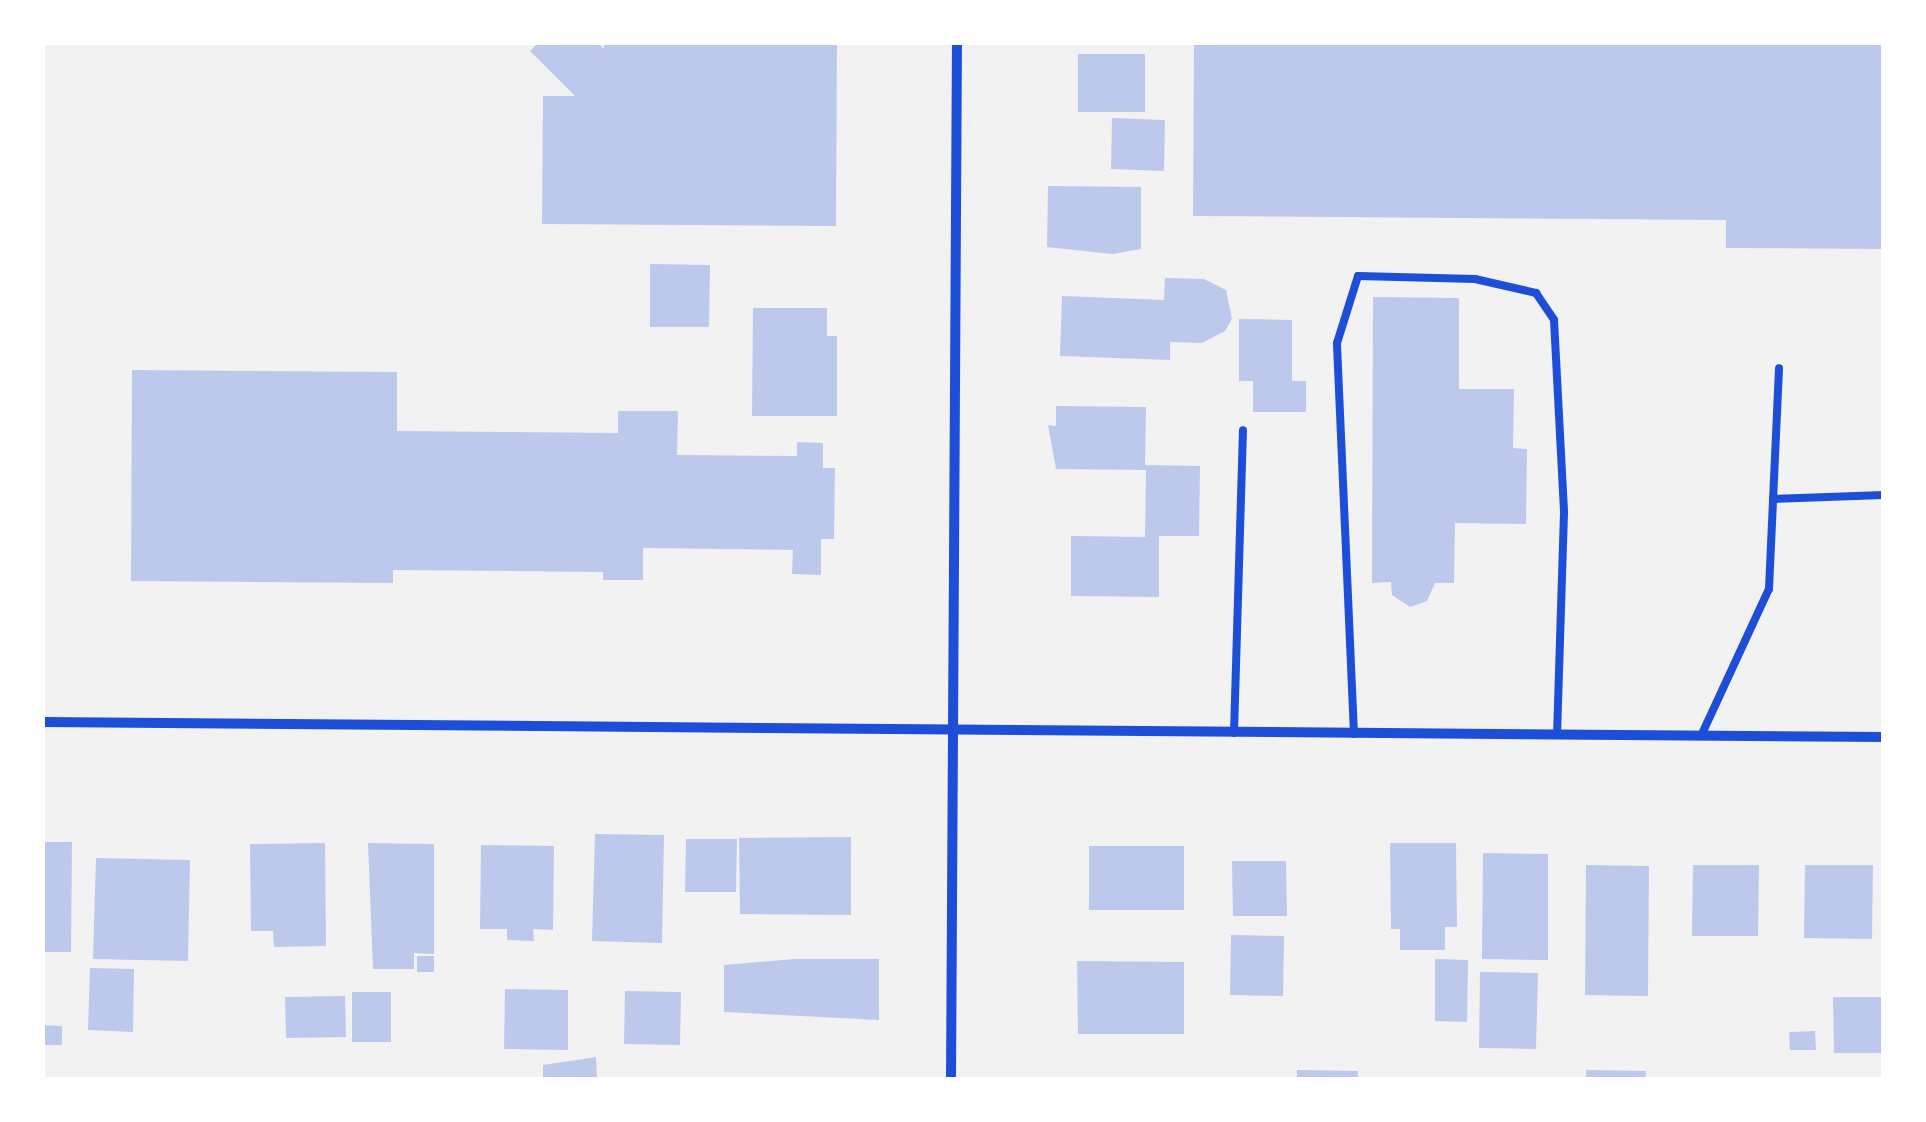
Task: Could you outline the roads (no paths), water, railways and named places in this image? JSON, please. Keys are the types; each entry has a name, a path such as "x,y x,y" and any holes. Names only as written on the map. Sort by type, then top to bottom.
{"street":[{"path":"951,1080 957,42"},
{"path":"42,722 1884,738"}],"lane":[{"path":"1354,734 1337,343 1358,276 1475,279 1536,294 1554,320 1564,513 1557,735"},
{"path":"1701,736 1769,590 1779,368"},
{"path":"1234,732 1243,430"},
{"path":"1773,499 1884,495"}]}
